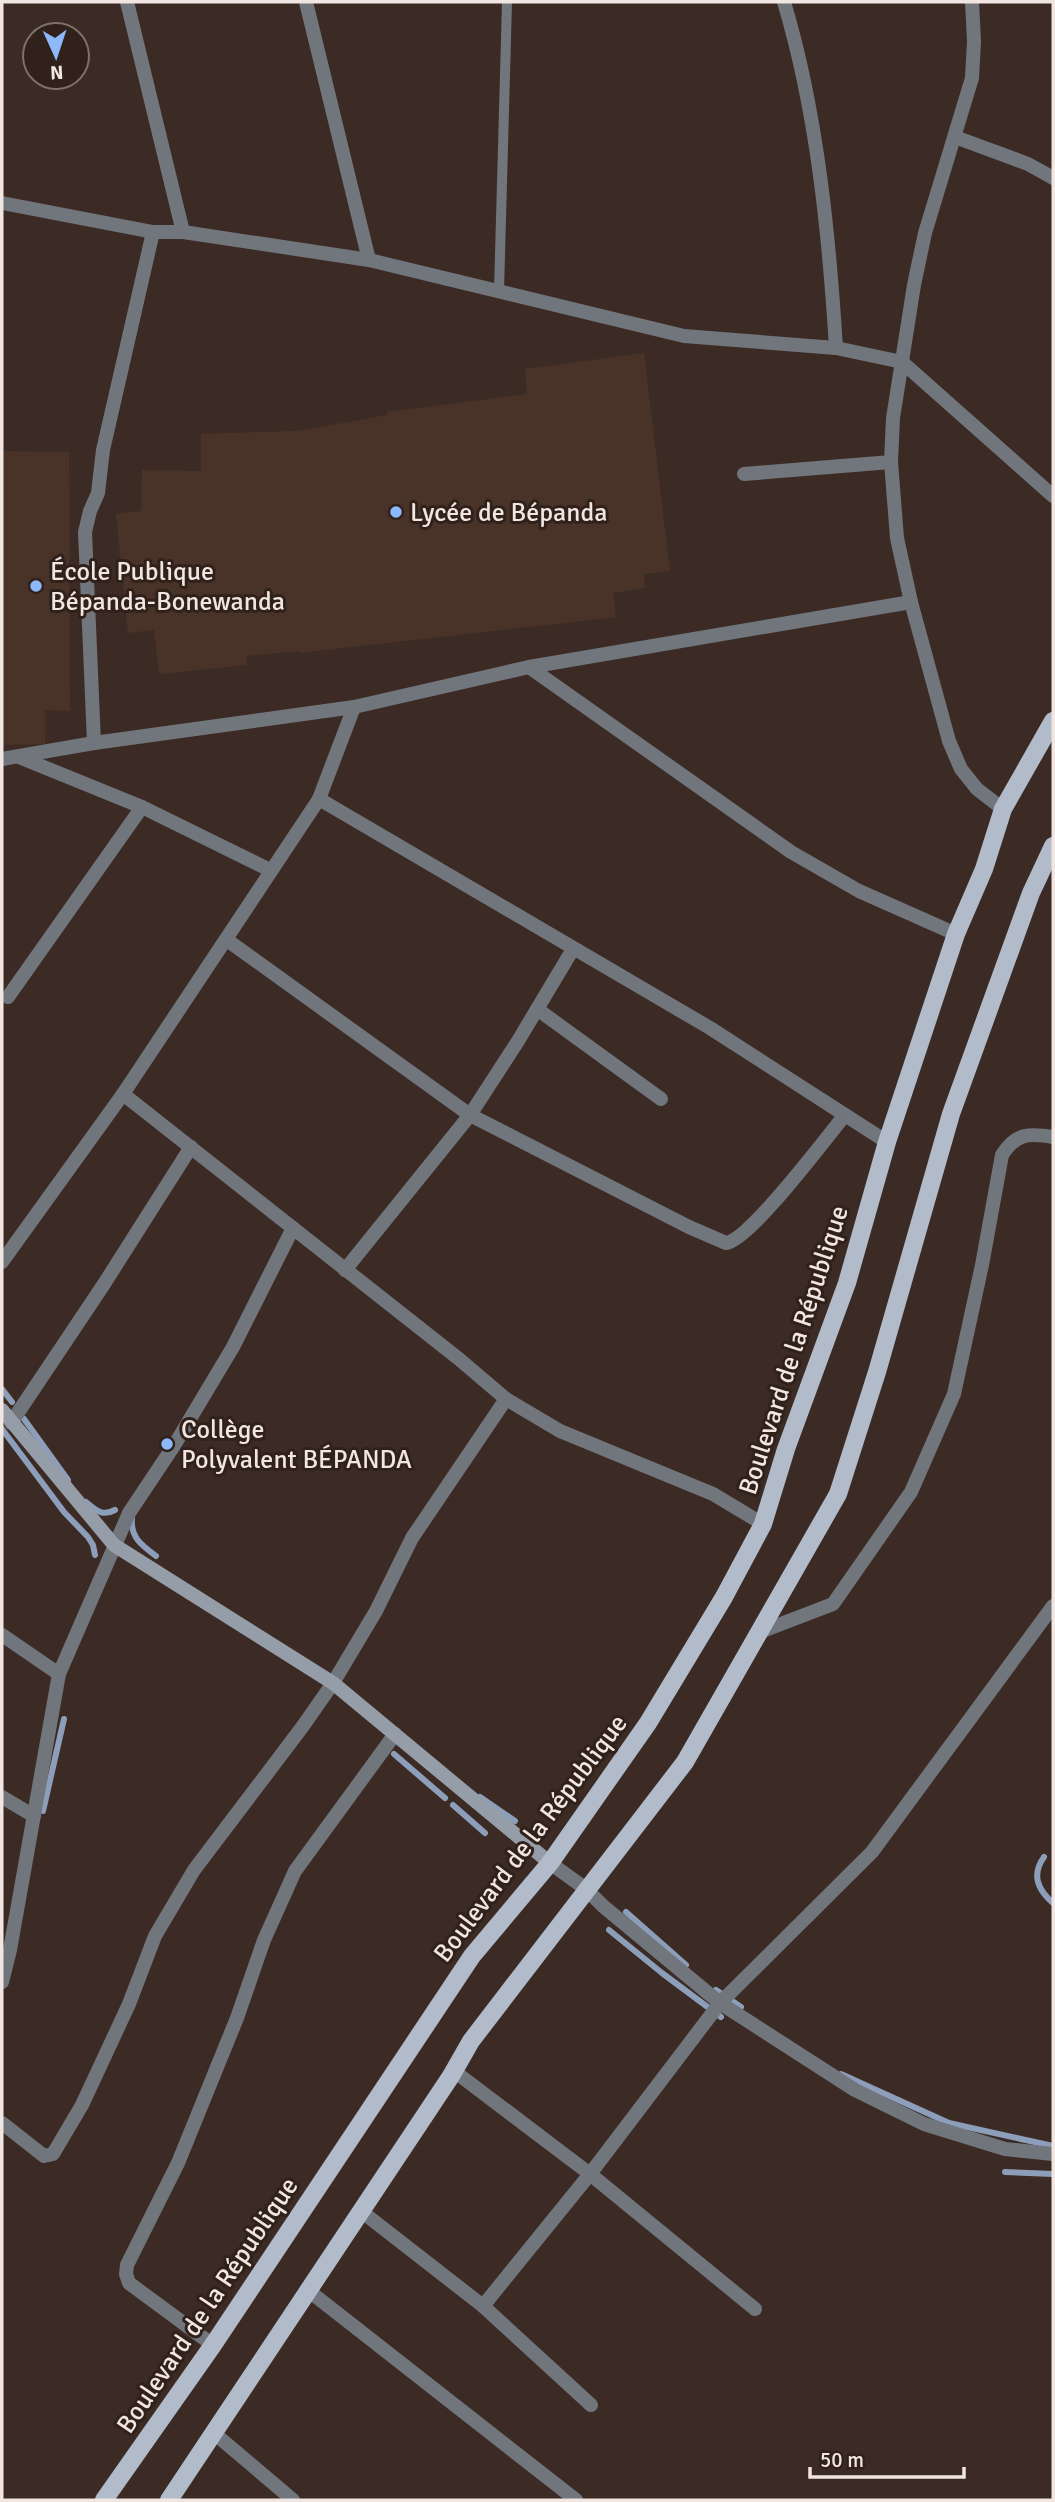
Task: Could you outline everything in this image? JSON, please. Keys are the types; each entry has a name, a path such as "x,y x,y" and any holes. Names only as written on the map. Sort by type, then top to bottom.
{"main road":[{"name":"Boulevard de la République","path":"104,2500 213,2345 472,1956 550,1863 648,1723 724,1597 763,1524 786,1449 846,1283 887,1142 956,934 984,869 1003,809 1053,721"},
{"path":"169,2500 454,2071 471,2041 685,1762 838,1494 877,1372 951,1114 1031,893 1053,846"}],"street":[{"path":"127,2 183,232"},
{"path":"306,2 369,260"},
{"path":"783,2 802,74 824,207 836,348"},
{"path":"972,2 972,78 925,233 914,285 893,418 891,462 897,538 911,602 949,741 961,769 978,789 1003,809"},
{"path":"955,136 1028,164 1053,178"},
{"path":"2,203 153,232 183,232 369,260 684,335 836,348 902,362 1053,496"},
{"path":"94,743 85,532 90,511 99,493 103,450 153,232"},
{"path":"744,474 891,462"},
{"path":"2,759 94,743 354,707 529,667 911,602"},
{"path":"529,667 792,852 859,891 956,934"},
{"path":"2,1262 123,1094 318,799 354,707"},
{"path":"17,757 142,807 270,870"},
{"path":"318,799 710,1028 887,1142"},
{"path":"8,997 142,807"},
{"path":"226,940 470,1115 689,1227 729,1243 754,1222 845,1115"},
{"path":"345,1270 470,1115 573,949"},
{"path":"537,1009 661,1099"},
{"path":"123,1094 506,1399 560,1431 713,1494 763,1524"},
{"path":"760,1632 833,1604 911,1492 954,1394 1002,1155 1009,1144 1022,1136 1035,1134 1053,1137"},
{"path":"10,1423 104,1284 191,1147"},
{"path":"2,1982 6,1948 34,1816 59,1674 129,1513 175,1444 233,1347 293,1228"},
{"path":"2,2123 44,2156 53,2154 82,2105 129,2004 155,1936 194,1870 333,1683 370,1623 412,1538 506,1399"},
{"path":"2,1410 10,1423 114,1545 333,1683 550,1863 586,1889 720,2003 855,2091 924,2124 1005,2149 1053,2154"},
{"path":"483,2306 590,2174 720,2003 872,1852 1053,1606"},
{"path":"2,1636 59,1674"},
{"path":"213,2345 130,2283 126,2274 127,2265 178,2163 237,2018 264,1940 295,1871 395,1734"},
{"path":"2,1797 34,1816"},
{"path":"454,2071 590,2174 755,2309"},
{"path":"361,2211 483,2306 591,2405"},
{"path":"309,2291 576,2500"},
{"path":"215,2434 293,2500"}],"lane":[{"path":"499,291 507,2"}],"shaded area":[{"name":"Lycée de Bépanda","path":"644,353 670,571 644,574 645,588 613,593 616,617 300,653 246,656 247,665 159,674 154,630 128,633 116,514 141,511 142,470 201,471 201,434 298,431 387,415 387,412 527,394 525,369"},
{"name":"École Publique Bépanda-Bonewanda","path":"2,451 69,452 70,711 45,710 45,744 2,745"}],"waterway":[{"path":"2,1389 12,1402"},
{"path":"24,1419 68,1480"},
{"path":"2,1429 64,1512 88,1537 95,1555"},
{"path":"86,1502 103,1513 115,1510"},
{"path":"132,1517 135,1535 141,1544 156,1556"},
{"path":"43,1811 64,1719"},
{"path":"394,1754 445,1798"},
{"path":"480,1797 515,1821"},
{"path":"453,1805 485,1833"},
{"path":"1044,1857 1038,1870 1038,1882 1043,1893 1053,1903"},
{"path":"626,1912 686,1965"},
{"path":"609,1930 721,2017"},
{"path":"716,1990 741,2007"},
{"path":"841,2074 949,2123 1053,2146"},
{"path":"1005,2172 1053,2174"}],"place":[{"name":"Lycée de Bépanda","path":"396,512"},
{"name":"École Publique Bépanda-Bonewanda","path":"36,586"},
{"name":"Collège Polyvalent BÉPANDA","path":"167,1444"}]}
